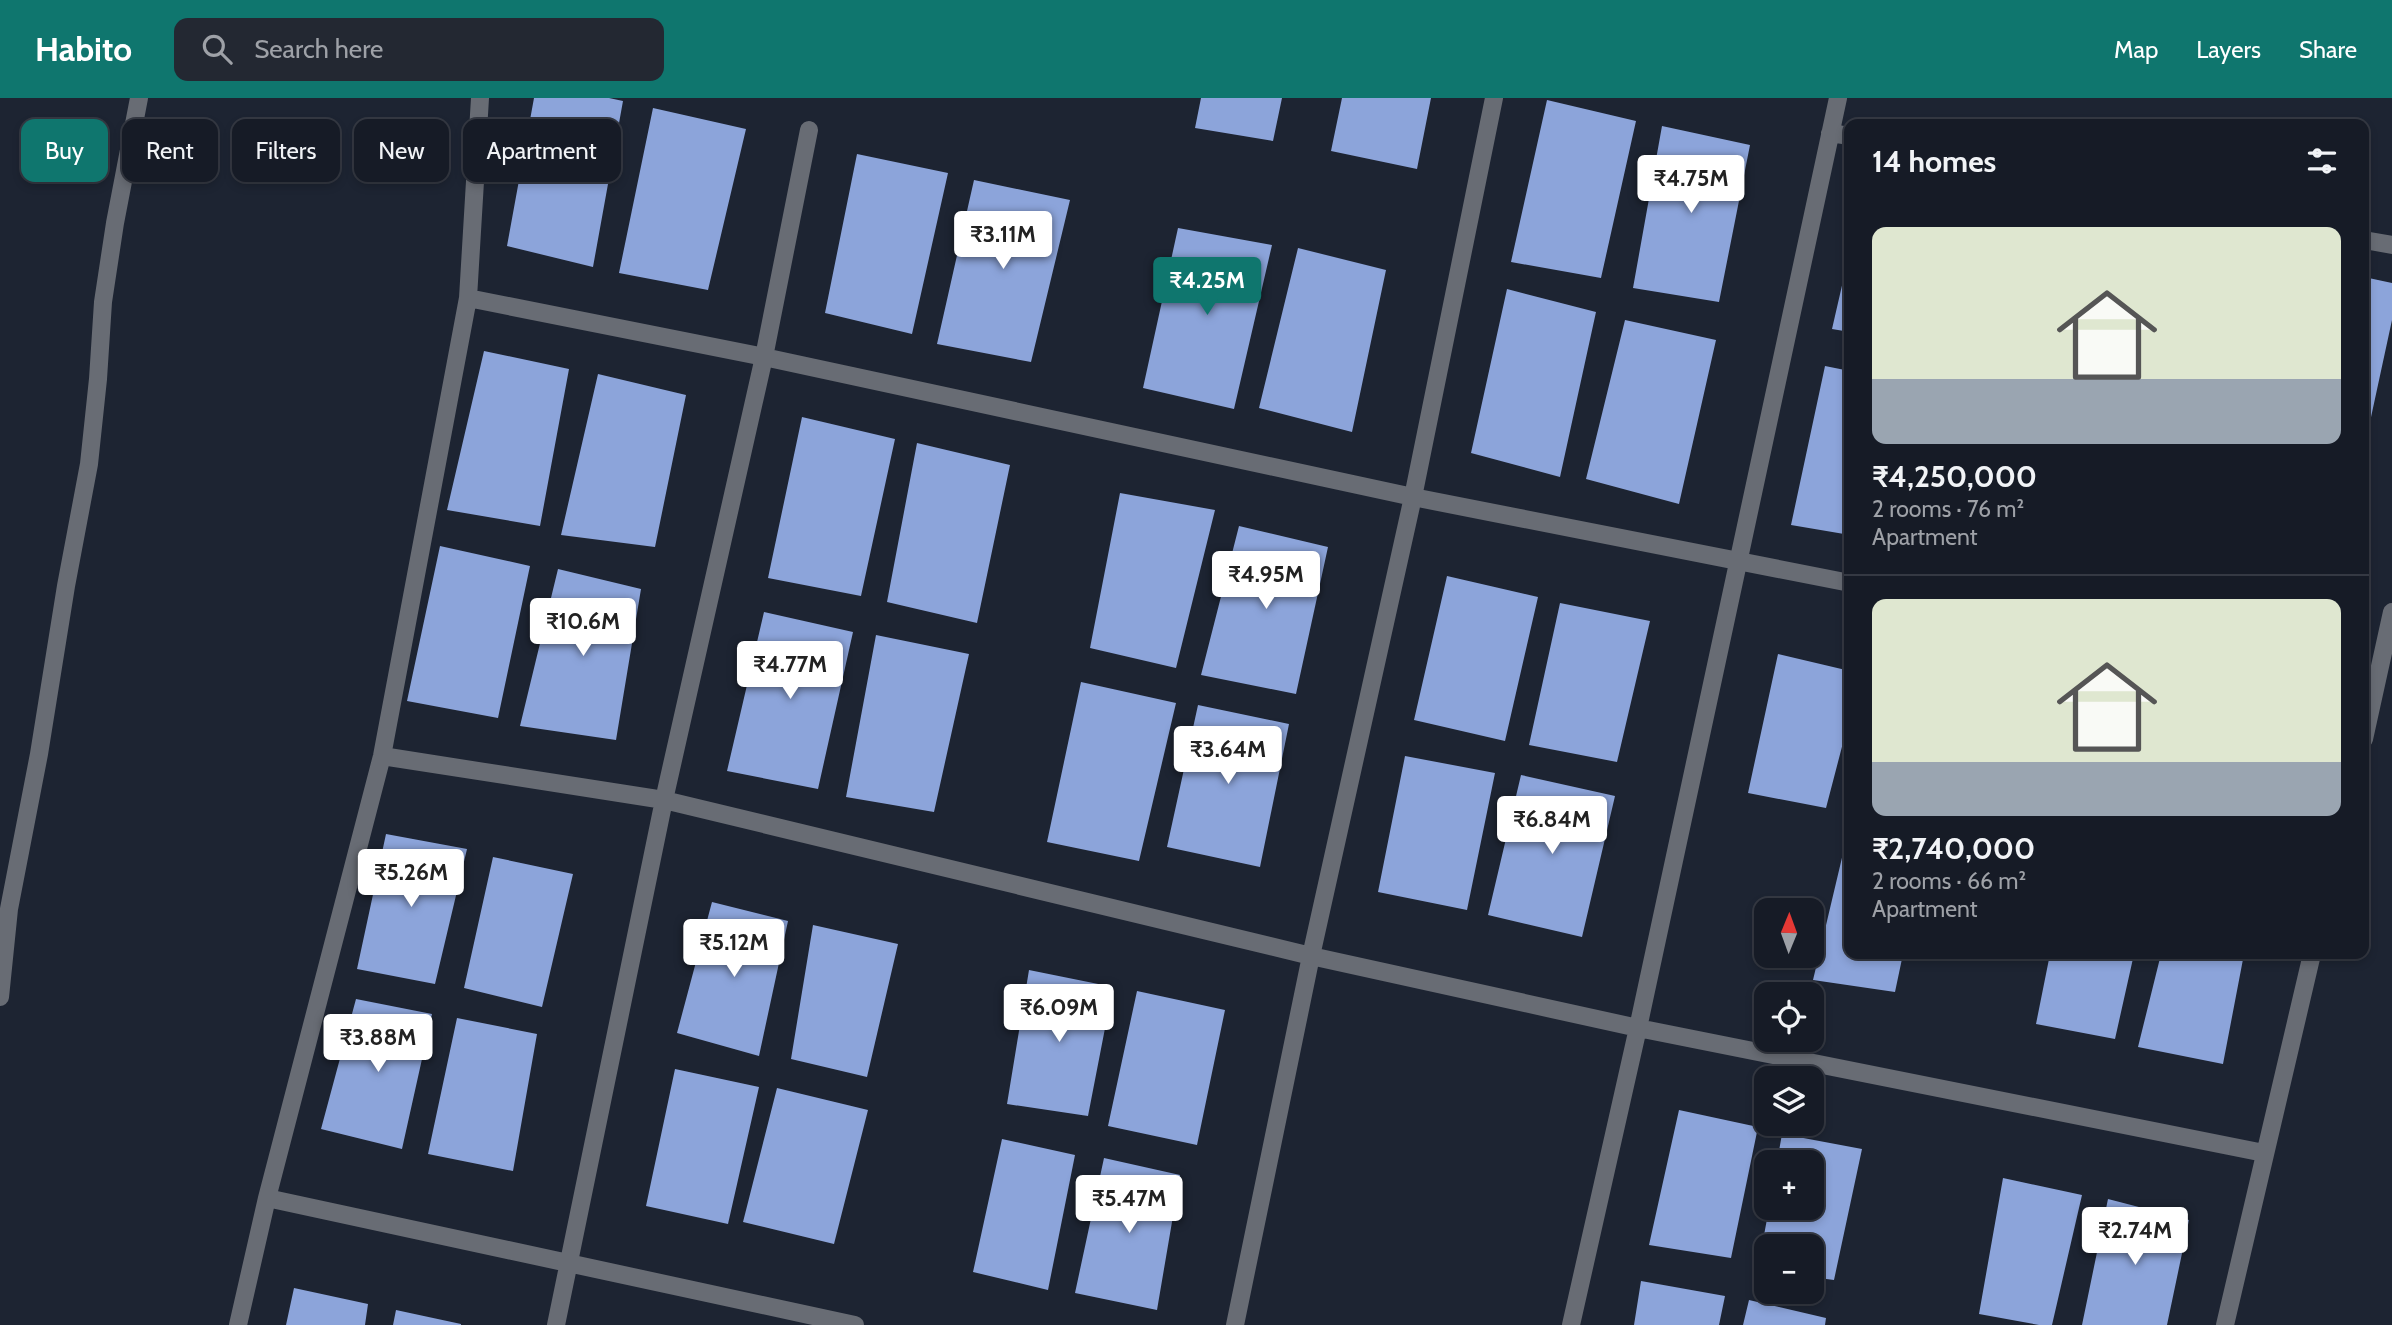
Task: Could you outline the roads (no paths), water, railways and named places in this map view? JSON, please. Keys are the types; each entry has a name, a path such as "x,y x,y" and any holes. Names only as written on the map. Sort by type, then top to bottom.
{"street":[{"path":"0,997 9,909 39,754 89,464 103,302 139,98"},
{"path":"238,1325 267,1198 382,756 468,298 480,98"},
{"path":"1235,1325 1311,956 1413,497 1494,98"},
{"path":"1571,1325 1638,1028 1838,98"},
{"path":"556,1325 664,800 764,357 809,130"},
{"path":"1830,133 1844,135"},
{"path":"2369,241 2392,245"},
{"path":"468,298 764,357 1413,497 1844,582"},
{"path":"2370,689 2392,612"},
{"path":"382,756 664,800 1311,956 1638,1028 2264,1153"},
{"path":"2225,1325 2311,959"},
{"path":"267,1198 855,1325"}]}
